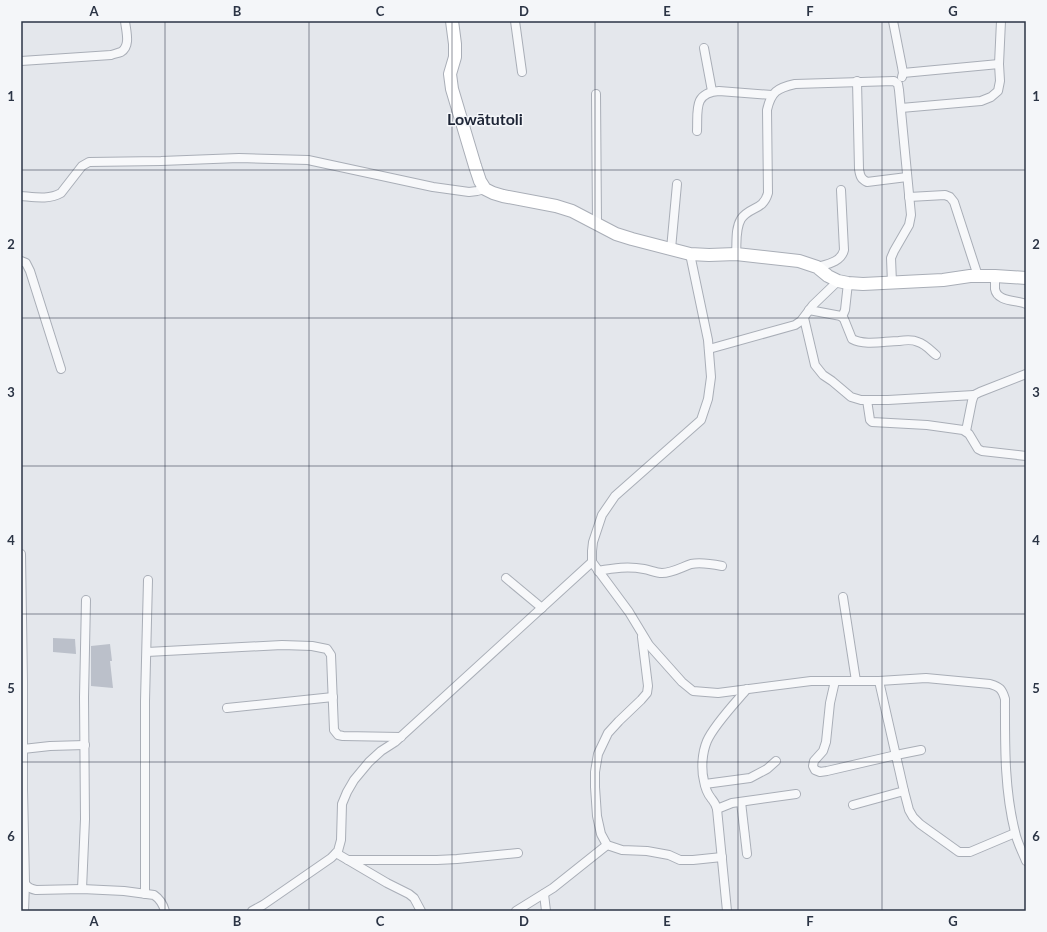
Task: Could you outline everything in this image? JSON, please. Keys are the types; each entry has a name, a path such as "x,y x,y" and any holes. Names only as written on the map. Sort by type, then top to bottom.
{"street":[{"path":"21,61 111,55 121,52 126,47 126,21"},
{"path":"452,21 455,44 455,57 450,74 452,89 480,181 485,189 493,193 572,210 616,234 690,254 736,254 799,261 811,264 828,276 843,282 863,284 892,283 943,280 970,276 1026,278"},
{"path":"515,21 522,72"},
{"path":"892,283 891,258 910,225 911,215 898,84 903,73 894,21"},
{"path":"901,108 980,100 991,97 998,91 1000,81 999,64 1001,21"},
{"path":"704,48 712,92"},
{"path":"903,73 999,64"},
{"path":"857,81 860,175 863,180 867,182 907,177"},
{"path":"736,254 738,226 742,218 762,204 768,193 767,110 772,95 782,87 795,84 894,81 898,84"},
{"path":"696,131 699,103 701,97 706,94 719,91 772,95"},
{"path":"596,94 597,223"},
{"path":"21,196 38,198 57,196 82,166 89,162 239,158 308,160 433,187 469,192 477,192 485,189"},
{"path":"671,249 677,184"},
{"path":"817,268 838,260 843,255 841,190"},
{"path":"910,197 945,195 950,197 954,202 978,276"},
{"path":"690,254 708,340 711,377 708,399 701,420 615,496 602,515 593,542 592,562 629,612 648,645 682,682 693,691 718,693 811,681 879,681 926,678 946,679 998,686 1005,699 1008,799 1015,833 1026,861"},
{"path":"21,262 26,263 30,271 61,369"},
{"path":"996,276 995,289 1000,297 1026,304"},
{"path":"709,349 795,325 804,318 821,297 843,282"},
{"path":"842,317 845,310 843,282"},
{"path":"809,310 842,317 852,339 857,342 916,341 936,355"},
{"path":"804,318 815,365 819,371 851,397 860,400 974,395 1026,374"},
{"path":"966,431 974,395"},
{"path":"868,400 868,415 872,422 928,425 963,430 966,431 978,449 982,451 1026,456"},
{"path":"21,554 23,852 25,883 24,911"},
{"path":"252,911 331,858 338,851 341,840 342,804 354,780 369,762 395,742 592,562"},
{"path":"598,571 624,567 646,569 662,573 696,563 722,566"},
{"path":"506,578 542,608"},
{"path":"144,894 148,580"},
{"path":"843,597 856,681"},
{"path":"82,890 85,819 84,745 86,600"},
{"path":"641,632 648,690 647,693 608,733 598,754 595,772 597,816 601,834 608,845 622,850 647,851 668,855 680,860 722,857"},
{"path":"147,652 282,645 312,646 327,649 331,655 334,730 338,735 401,736"},
{"path":"835,681 830,703 826,742 822,751 814,761 813,766 815,770 820,772 827,771 921,750"},
{"path":"879,681 904,791 909,810 913,817 920,824 959,852 970,852 1015,833"},
{"path":"727,911 717,808 703,780 703,762 707,741 714,729 747,689"},
{"path":"227,708 261,703 333,697"},
{"path":"22,749 84,745"},
{"path":"705,784 750,778 767,769 776,761"},
{"path":"853,805 904,791"},
{"path":"717,808 727,804 796,794"},
{"path":"741,802 747,854"},
{"path":"516,911 553,888 608,845"},
{"path":"336,853 409,894 414,898 421,911"},
{"path":"348,860 437,860 518,853"},
{"path":"25,883 28,888 36,890 124,891 154,895 158,897 165,911"},
{"path":"544,894 546,911"}],"building":[{"path":"53,638 75,639 76,654 53,652"},
{"path":"110,644 113,688 91,686 91,646"}],"district":[{"name":"Lowātutoli","path":"485,119"}]}
